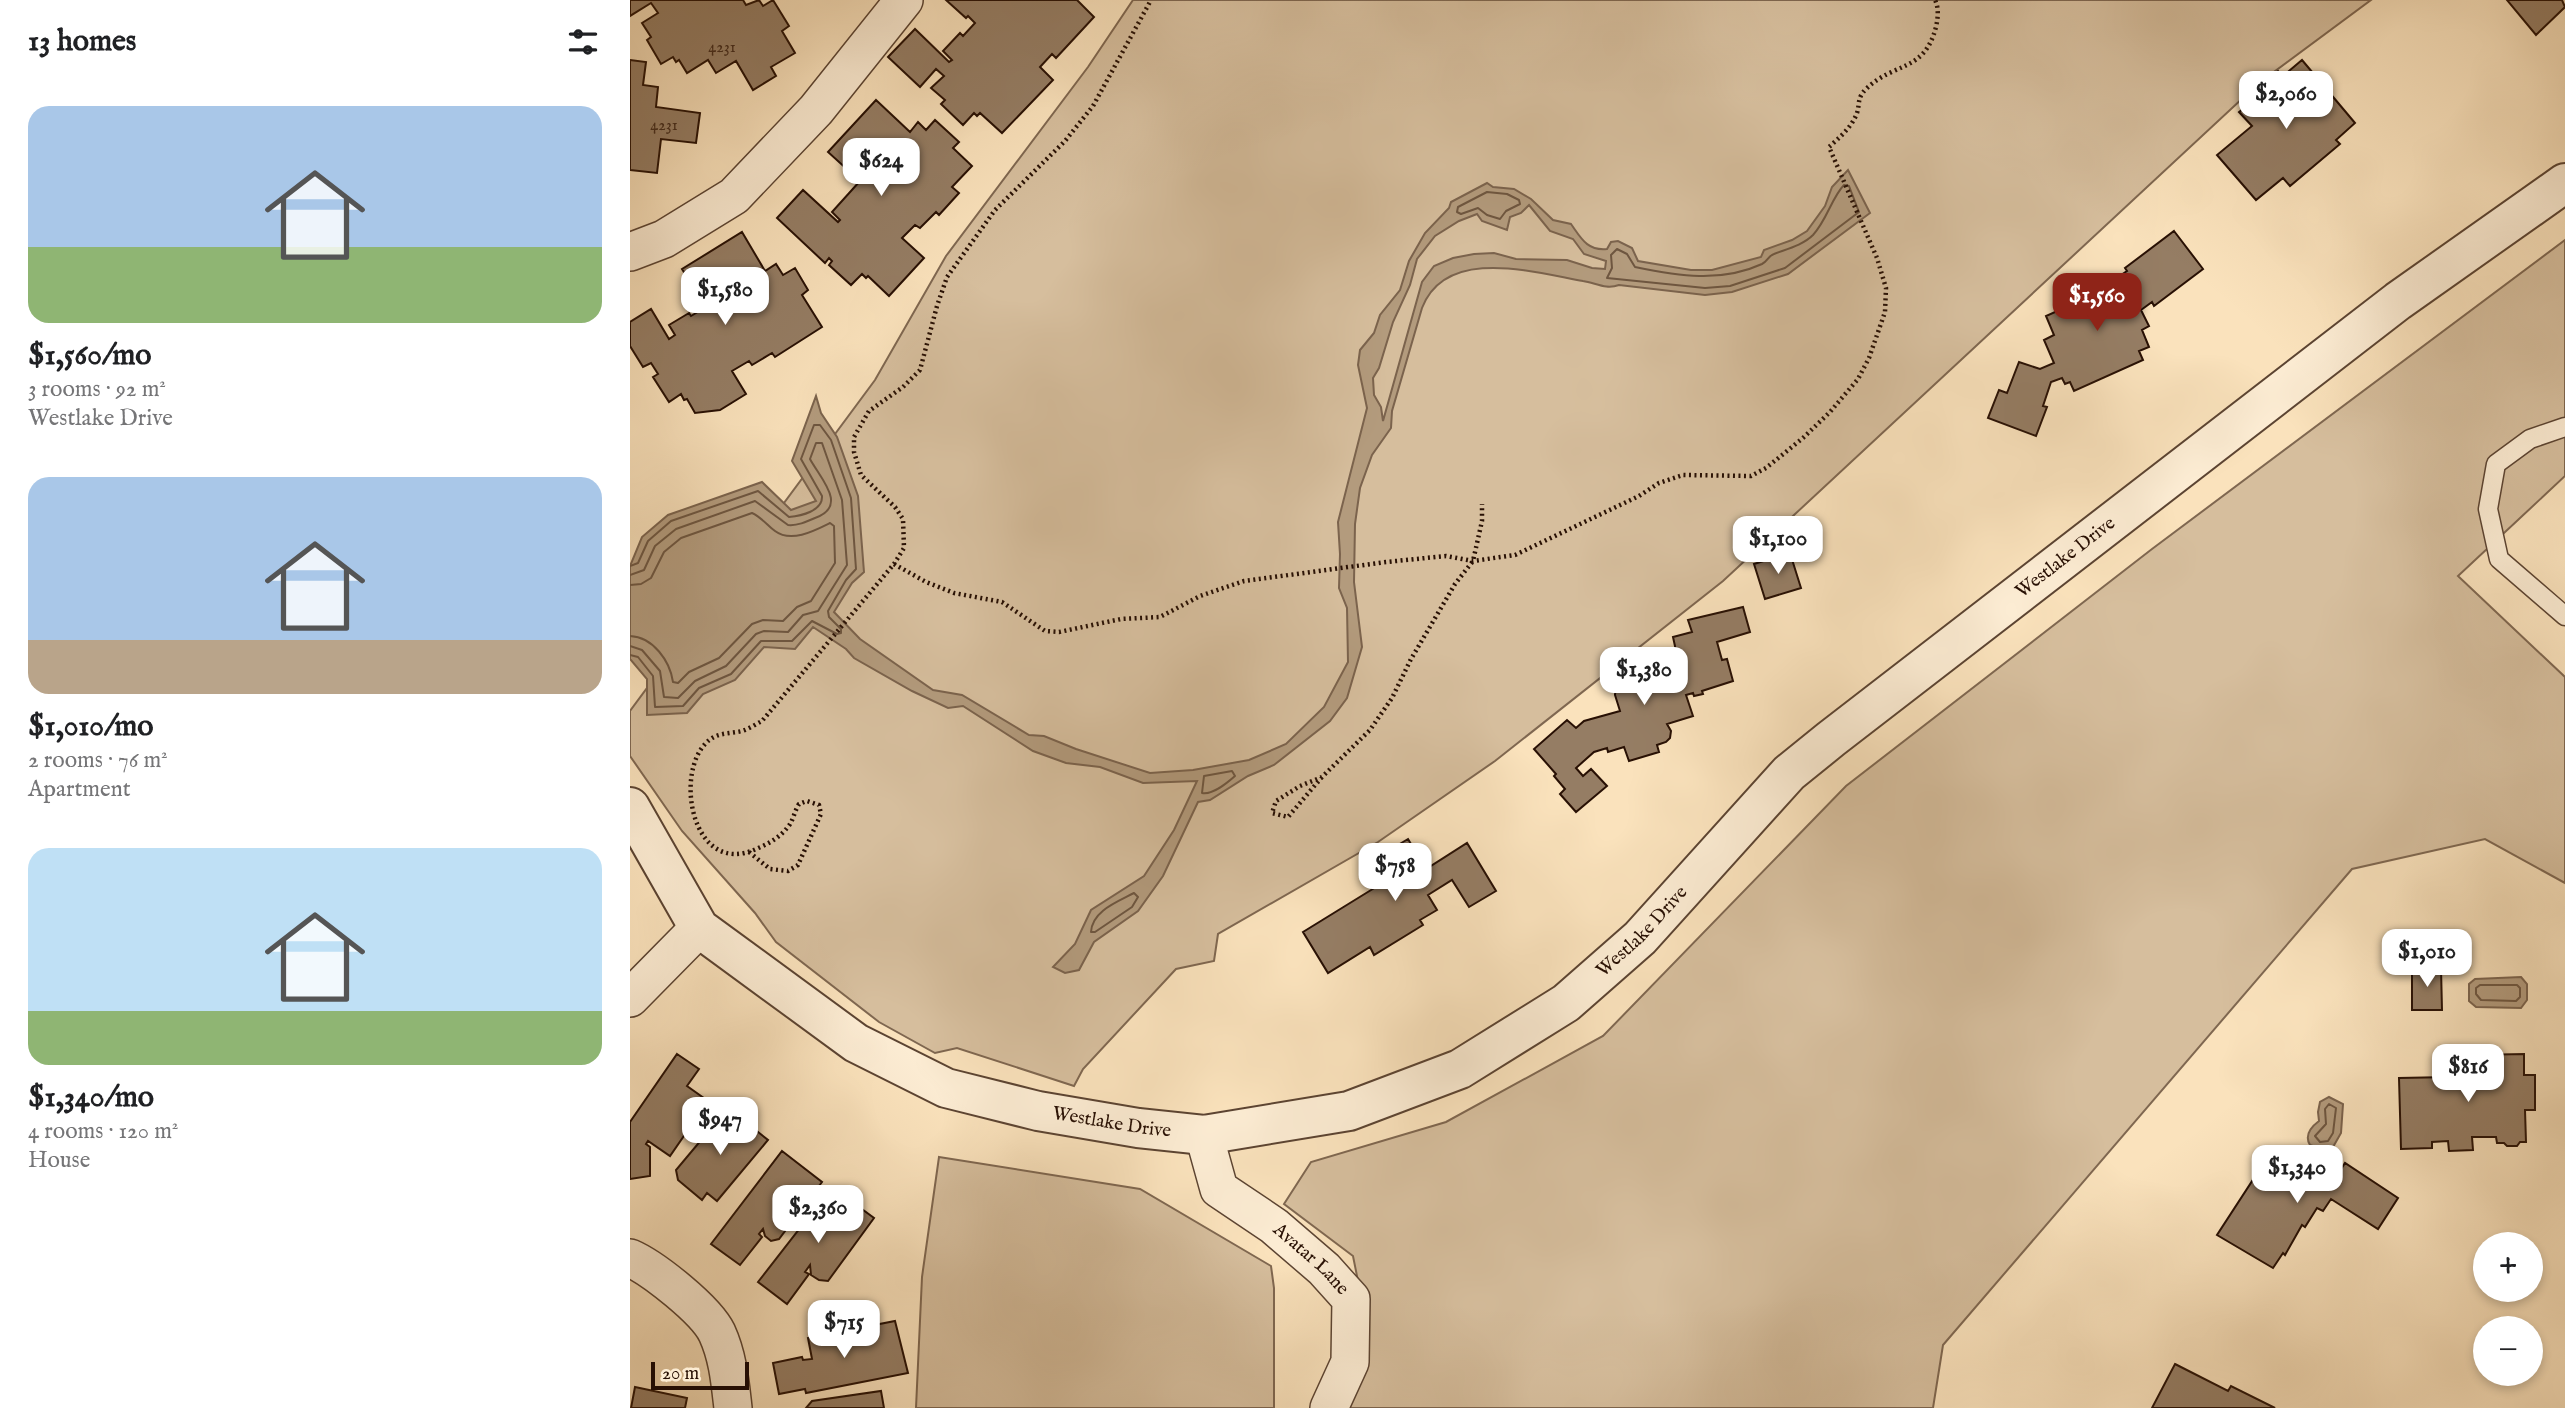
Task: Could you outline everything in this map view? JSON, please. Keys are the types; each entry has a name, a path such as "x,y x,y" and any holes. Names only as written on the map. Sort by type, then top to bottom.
{"street":[{"path":"630,252 664,239 734,196 816,110 904,0"},
{"name":"Westlake Drive","path":"630,807 699,928 856,1043 946,1088 1038,1111 1138,1128 1204,1135 1349,1111 1460,1069 1566,1003 1640,937 1789,773 2398,301 2565,183"},
{"path":"630,998 699,928"},
{"name":"Avatar Lane","path":"1204,1135 1219,1189 1274,1226 1324,1269 1351,1299 1350,1362 1329,1408"},
{"path":"630,1258 645,1264 693,1304 716,1330 728,1364 733,1408"}],"lane":[{"path":"2565,427 2530,439 2496,464 2488,509 2499,559 2565,616"}],"path":[{"path":"749,852 770,869 788,871 798,865 821,814 818,805 807,801 799,804 790,826 767,844 733,856 710,845 696,825 692,779 696,756 708,741 762,721 894,564 904,548 903,519 895,507 861,475 854,452 857,430 869,411 903,387 920,370 947,277 996,210 1065,141 1093,106 1151,0"},
{"path":"894,564 926,582 954,593 1002,602 1045,631 1059,632 1121,619 1160,617 1200,597 1244,581 1446,556 1474,561 1514,555 1639,496 1659,483 1683,475 1751,476 1766,468 1830,412 1858,379 1877,337 1885,312 1886,288 1829,147 1849,126 1857,113 1858,99 1867,89 1885,75 1922,57 1931,45 1937,22 1935,0"},
{"path":"1322,778 1300,786 1276,801 1272,813 1289,817 1322,778 1370,730 1392,698 1411,659 1455,584 1474,561 1482,521 1482,504"}],"shaded area":[{"path":"1133,0 2371,0 2259,83 1723,581 1495,761 1378,842 1218,934 1214,961 1176,969 1083,1069 1074,1086 957,1048 935,1053 879,1022 776,942 755,913 682,831 630,756 630,711 875,380 946,256 1088,67"},
{"path":"2565,240 2565,476 2458,576 2565,677 2565,883 2485,839 2352,869 1943,1345 1933,1408 1335,1408 1365,1316 1353,1256 1284,1204 1311,1162 1446,1122 1603,1036 1846,786 2152,549"},
{"path":"939,1157 1140,1189 1271,1266 1274,1288 1274,1408 916,1408 922,1277"}],"water":[{"path":"1848,170 1870,213 1788,274 1732,292 1705,295 1619,285 1605,286 1516,269 1493,268 1470,270 1450,276 1434,289 1422,308 1392,411 1391,428 1372,455 1360,488 1355,524 1354,582 1362,647 1347,698 1330,721 1274,765 1248,776 1210,800 1198,802 1163,876 1138,911 1094,942 1079,970 1065,973 1053,967 1075,944 1091,910 1144,876 1174,830 1197,781 1143,783 1100,767 1066,763 1033,751 963,706 948,708 912,691 854,658 846,649 813,627 795,649 764,647 735,680 703,694 687,713 647,715 647,679 630,659 630,566 642,537 668,515 762,482 791,510 816,501 792,461 816,396 821,413 837,437 858,496 864,572 852,583 834,612 860,639 933,690 962,695 1029,735 1044,736 1150,773 1193,770 1249,760 1286,744 1324,707 1348,662 1347,608 1339,588 1338,522 1367,408 1358,365 1360,350 1374,333 1380,315 1400,290 1409,261 1425,233 1449,208 1451,202 1487,183 1493,187 1514,189 1531,199 1553,220 1571,224 1589,246 1607,249 1611,242 1618,241 1632,248 1638,261 1691,270 1712,270 1761,257 1764,250 1792,240 1807,231 1825,206 1832,187","holes":["1529,205 1550,231 1573,239 1584,254 1606,261 1605,269 1567,260 1516,259 1494,253 1453,258 1434,266 1422,282 1383,421 1381,407 1374,395 1373,378 1379,368 1393,322 1410,285 1417,259 1435,236 1459,221 1477,214 1482,221 1507,230 1510,217 1521,213"]},
{"path":"2521,977 2527,984 2527,1000 2521,1008 2476,1007 2469,1001 2469,984 2475,979"},
{"path":"2329,1097 2343,1104 2341,1133 2333,1147 2321,1149 2310,1145 2308,1135 2319,1121 2320,1102"}],"building":[{"path":"630,0 743,0 746,5 759,0 763,6 773,0 789,26 782,31 795,53 771,67 776,76 753,90 736,61 716,73 708,60 687,73 679,60 676,62 673,57 661,64 647,40 651,37 642,23 658,13 651,3 630,16"},
{"path":"946,0 1077,0 1094,17 1056,58 1052,54 1040,67 1053,80 1002,133 980,113 977,116 974,113 963,125 941,104 945,100 931,88 944,76 936,69 920,87 888,57 915,29 949,62 952,60 943,51 960,33 963,36 975,23"},
{"path":"2507,0 2562,0 2565,7 2536,35"},
{"path":"630,60 646,62 643,85 658,87 656,107 700,113 696,143 661,139 657,173 630,170"},
{"path":"2302,60 2355,123 2336,140 2340,144 2290,186 2283,178 2256,200 2217,155 2252,126 2239,112 2254,100 2250,95 2278,71 2283,76"},
{"path":"876,100 910,132 918,122 926,130 935,120 959,142 953,148 972,166 952,187 959,193 939,215 936,212 920,228 915,225 902,238 924,258 889,296 868,276 866,278 862,274 851,285 829,265 832,261 829,258 825,263 777,218 803,190 838,222 840,220 832,212 860,181 828,152"},
{"path":"2174,231 2203,269 2154,306 2152,302 2141,310 2149,326 2142,330 2149,347 2139,351 2143,360 2074,391 2070,382 2065,384 2062,378 2051,382 2043,406 2047,407 2036,436 1988,418 1999,390 2007,393 2019,362 2040,369 2054,363 2044,340 2054,335 2046,316 2071,305 2068,298 2098,284 2100,289 2127,271 2125,268"},
{"path":"742,232 765,271 776,264 783,275 795,268 808,290 802,295 822,327 775,357 772,353 752,365 749,361 732,371 746,394 720,410 695,413 681,394 669,402 653,377 658,374 651,363 643,367 630,346 630,322 651,309 669,339 675,335 669,325 706,307 682,269"},
{"path":"1790,553 1801,588 1765,599 1754,564"},
{"path":"1743,607 1750,632 1717,642 1722,660 1727,659 1733,681 1702,691 1703,694 1686,695 1693,716 1667,724 1671,731 1670,738 1657,745 1659,752 1629,761 1624,747 1608,752 1607,748 1594,752 1576,768 1583,776 1591,769 1607,786 1576,812 1560,794 1565,789 1554,776 1556,774 1534,749 1567,720 1576,728 1584,721 1620,711 1615,695 1616,686 1669,670 1666,663 1678,660 1673,637 1692,632 1688,620"},
{"path":"1408,839 1426,869 1467,843 1496,891 1469,907 1452,880 1428,895 1437,910 1420,920 1423,925 1374,955 1370,947 1328,973 1303,932 1384,882 1371,861 1380,856 1379,853 1386,848 1388,851"},
{"path":"2412,968 2441,968 2442,1010 2412,1010"},
{"path":"677,1054 699,1069 687,1086 708,1101 670,1156 648,1141 646,1144 650,1147 650,1176 630,1179 630,1122"},
{"path":"2524,1054 2524,1075 2535,1075 2535,1110 2525,1110 2526,1142 2507,1146 2497,1143 2496,1137 2472,1137 2473,1150 2449,1151 2448,1141 2432,1142 2432,1148 2401,1149 2399,1078 2450,1077 2450,1057 2466,1057 2466,1068 2475,1067 2474,1055"},
{"path":"728,1108 768,1140 717,1201 707,1193 702,1200 678,1180 676,1170"},
{"path":"2273,1149 2310,1173 2315,1165 2336,1177 2345,1163 2398,1198 2378,1229 2331,1199 2323,1211 2317,1208 2305,1227 2302,1225 2285,1255 2283,1253 2273,1268 2217,1235"},
{"path":"782,1151 822,1182 779,1239 771,1241 765,1236 763,1229 759,1234 762,1237 740,1265 711,1244"},
{"path":"832,1187 874,1218 828,1281 811,1275 810,1265 805,1272 809,1274 787,1304 758,1282"},
{"path":"895,1321 908,1373 806,1393 805,1389 779,1394 773,1363 802,1357 803,1360 812,1359 808,1338"},
{"path":"2175,1364 2228,1391 2231,1386 2275,1408 2152,1408"},
{"path":"635,1387 687,1398 685,1408 631,1408"},
{"path":"881,1391 884,1408 806,1408 812,1401"}]}
